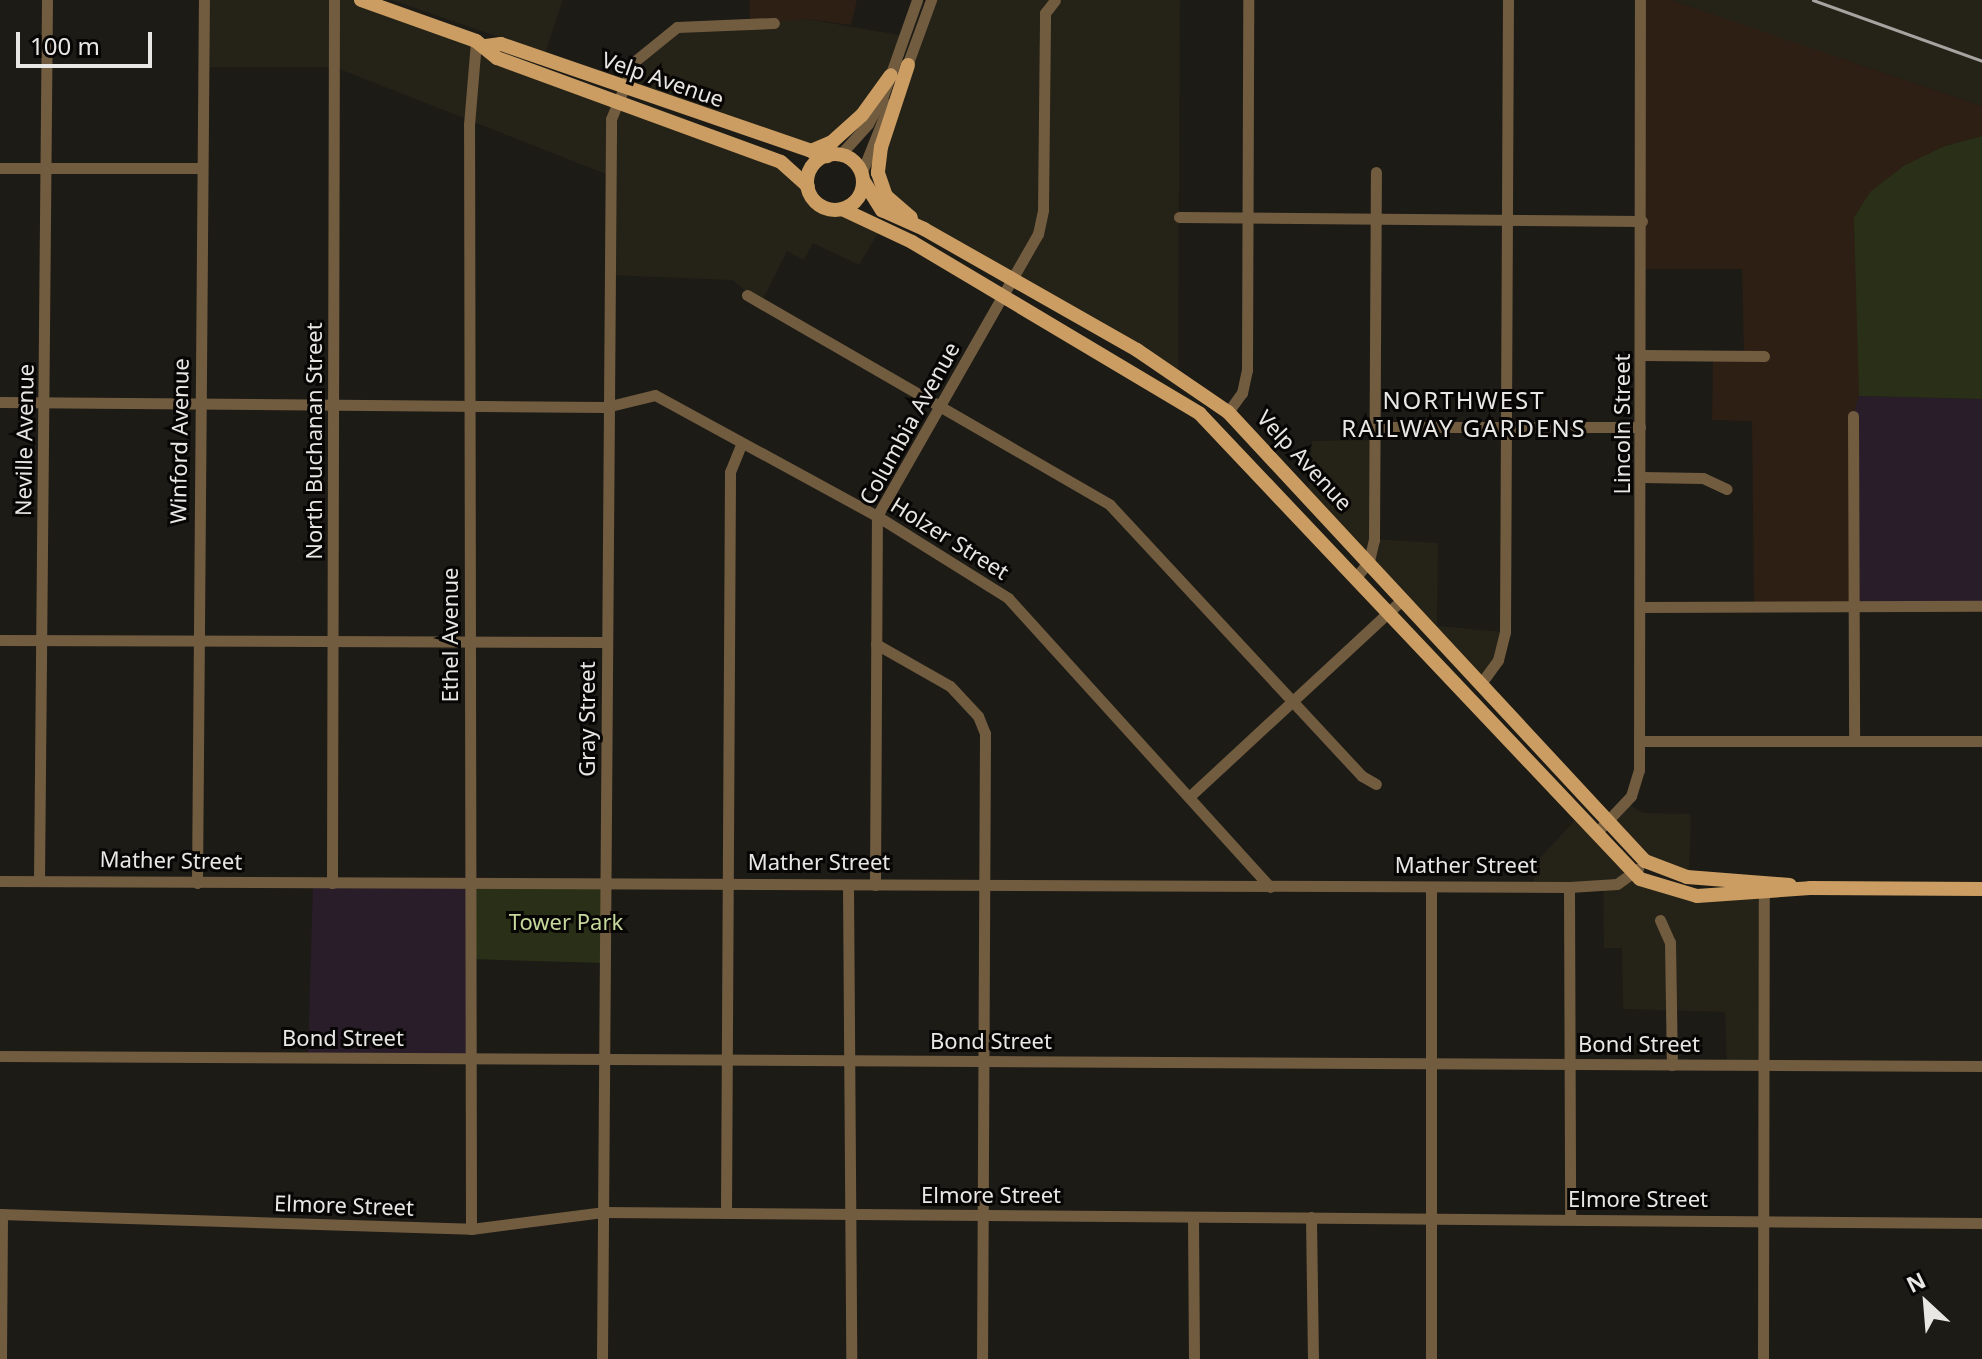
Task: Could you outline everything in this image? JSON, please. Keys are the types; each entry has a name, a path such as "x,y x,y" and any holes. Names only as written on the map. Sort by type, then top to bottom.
{"main road":[{"name":"Velp Avenue","path":"361,0 481,44 497,58 619,90 833,156"},
{"path":"908,65 881,147 878,173 889,200 924,229"},
{"path":"811,151 832,142 862,115 891,75"},
{"name":"Velp Avenue","path":"619,90 781,162 808,186"},
{"path":"833,156 862,176 858,198 842,209 819,205 808,186 812,168 833,156"},
{"name":"Velp Avenue","path":"862,176 882,210 924,229 1178,374 1228,412 1645,861"},
{"name":"Velp Avenue","path":"842,209 1005,297 1190,405 1238,448 1633,874"},
{"path":"1645,861 1687,877 1810,888 1982,889"},
{"path":"1633,874 1689,896 1810,888"}],"street":[{"name":"Neville Avenue","path":"39,881 47,0"},
{"name":"Winford Avenue","path":"197,883 196,641 204,0"},
{"name":"North Buchanan Street","path":"332,883 336,404 334,0"},
{"path":"833,156 868,124 891,75 917,0"},
{"path":"862,176 931,0"},
{"name":"Columbia Avenue","path":"875,885 877,516 938,406 1015,281 1038,234 1043,210 1045,13 1055,0"},
{"path":"1228,412 1247,380 1248,0"},
{"path":"1482,682 1505,640 1508,0"},
{"name":"Lincoln Street","path":"1596,833 1634,790 1640,741 1640,0"},
{"path":"619,90 635,61 677,27 774,23"},
{"name":"Ethel Avenue","path":"471,1229 468,1059 469,125 481,44"},
{"name":"Gray Street","path":"602,1359 608,150 619,90"},
{"path":"0,168 202,168"},
{"path":"1357,576 1369,561 1374,540 1376,172"},
{"path":"1179,217 1642,221"},
{"path":"747,295 1110,505 1362,776 1376,784"},
{"path":"1642,355 1764,356"},
{"name":"Holzer Street","path":"0,402 608,406 655,395 877,516 1008,598 1270,887"},
{"path":"1853,416 1854,741"},
{"path":"1376,427 1640,427"},
{"path":"726,1213 725,884 730,472 742,443"},
{"path":"1642,477 1703,478 1727,489"},
{"path":"1189,797 1403,599"},
{"path":"1641,607 1982,606"},
{"path":"0,640 607,642"},
{"path":"876,644 950,686 978,716 985,733 982,1359"},
{"path":"1640,741 1982,741"},
{"name":"Mather Street","path":"0,881 1569,887 1611,886 1633,874 1645,861"},
{"path":"848,885 851,1359"},
{"path":"1431,887 1431,1359"},
{"path":"1569,887 1570,1219"},
{"path":"1763,1359 1764,893"},
{"path":"1660,920 1670,942 1672,1065"},
{"name":"Bond Street","path":"0,1056 1982,1066"},
{"name":"Elmore Street","path":"1,1214 471,1229 603,1212 1982,1223"},
{"path":"1,1214 1,1359"},
{"path":"1193,1217 1194,1359"},
{"path":"1311,1217 1313,1359"}],"shaded area":[{"path":"204,0 361,0 476,41 497,58 765,156 819,205 881,228 859,265 813,243 804,260 787,251 761,303 732,280 607,275 608,175 334,67 203,67"},
{"path":"392,0 563,0 545,53"},
{"path":"750,0 857,0 851,25 807,19 750,24"},
{"path":"931,0 1180,0 1178,374 893,204 878,173"},
{"path":"1640,0 1670,0 1982,106 1982,136 1945,146 1853,416 1853,605 1754,608 1752,421 1712,420 1713,355 1744,355 1742,269 1642,269"},
{"path":"1670,0 1982,0 1982,106"},
{"path":"807,19 905,36 881,92 819,149 623,82 635,61 677,27"},
{"path":"1859,396 1982,399 1982,606 1853,605 1853,416"},
{"path":"1376,440 1374,539 1438,543 1437,626 1505,632 1482,682 1308,495 1312,441"},
{"path":"1626,803 1643,813 1691,814 1689,877 1668,872 1608,822"},
{"path":"1580,815 1627,867 1666,891 1764,893 1763,1064 1727,1065 1725,1012 1623,1009 1622,948 1604,948 1603,887 1533,887 1534,864"},
{"path":"313,883 469,884 468,1059 308,1058"}],"green space":[{"path":"1982,136 1982,399 1859,396 1854,218 1870,192 1905,165 1945,146"},
{"name":"Tower Park","path":"469,884 606,884 605,963 469,959"}],"railway":[{"path":"1813,0 1982,61"}],"district":[{"name":"NORTHWEST RAILWAY GARDENS","path":"1464,414"}]}
